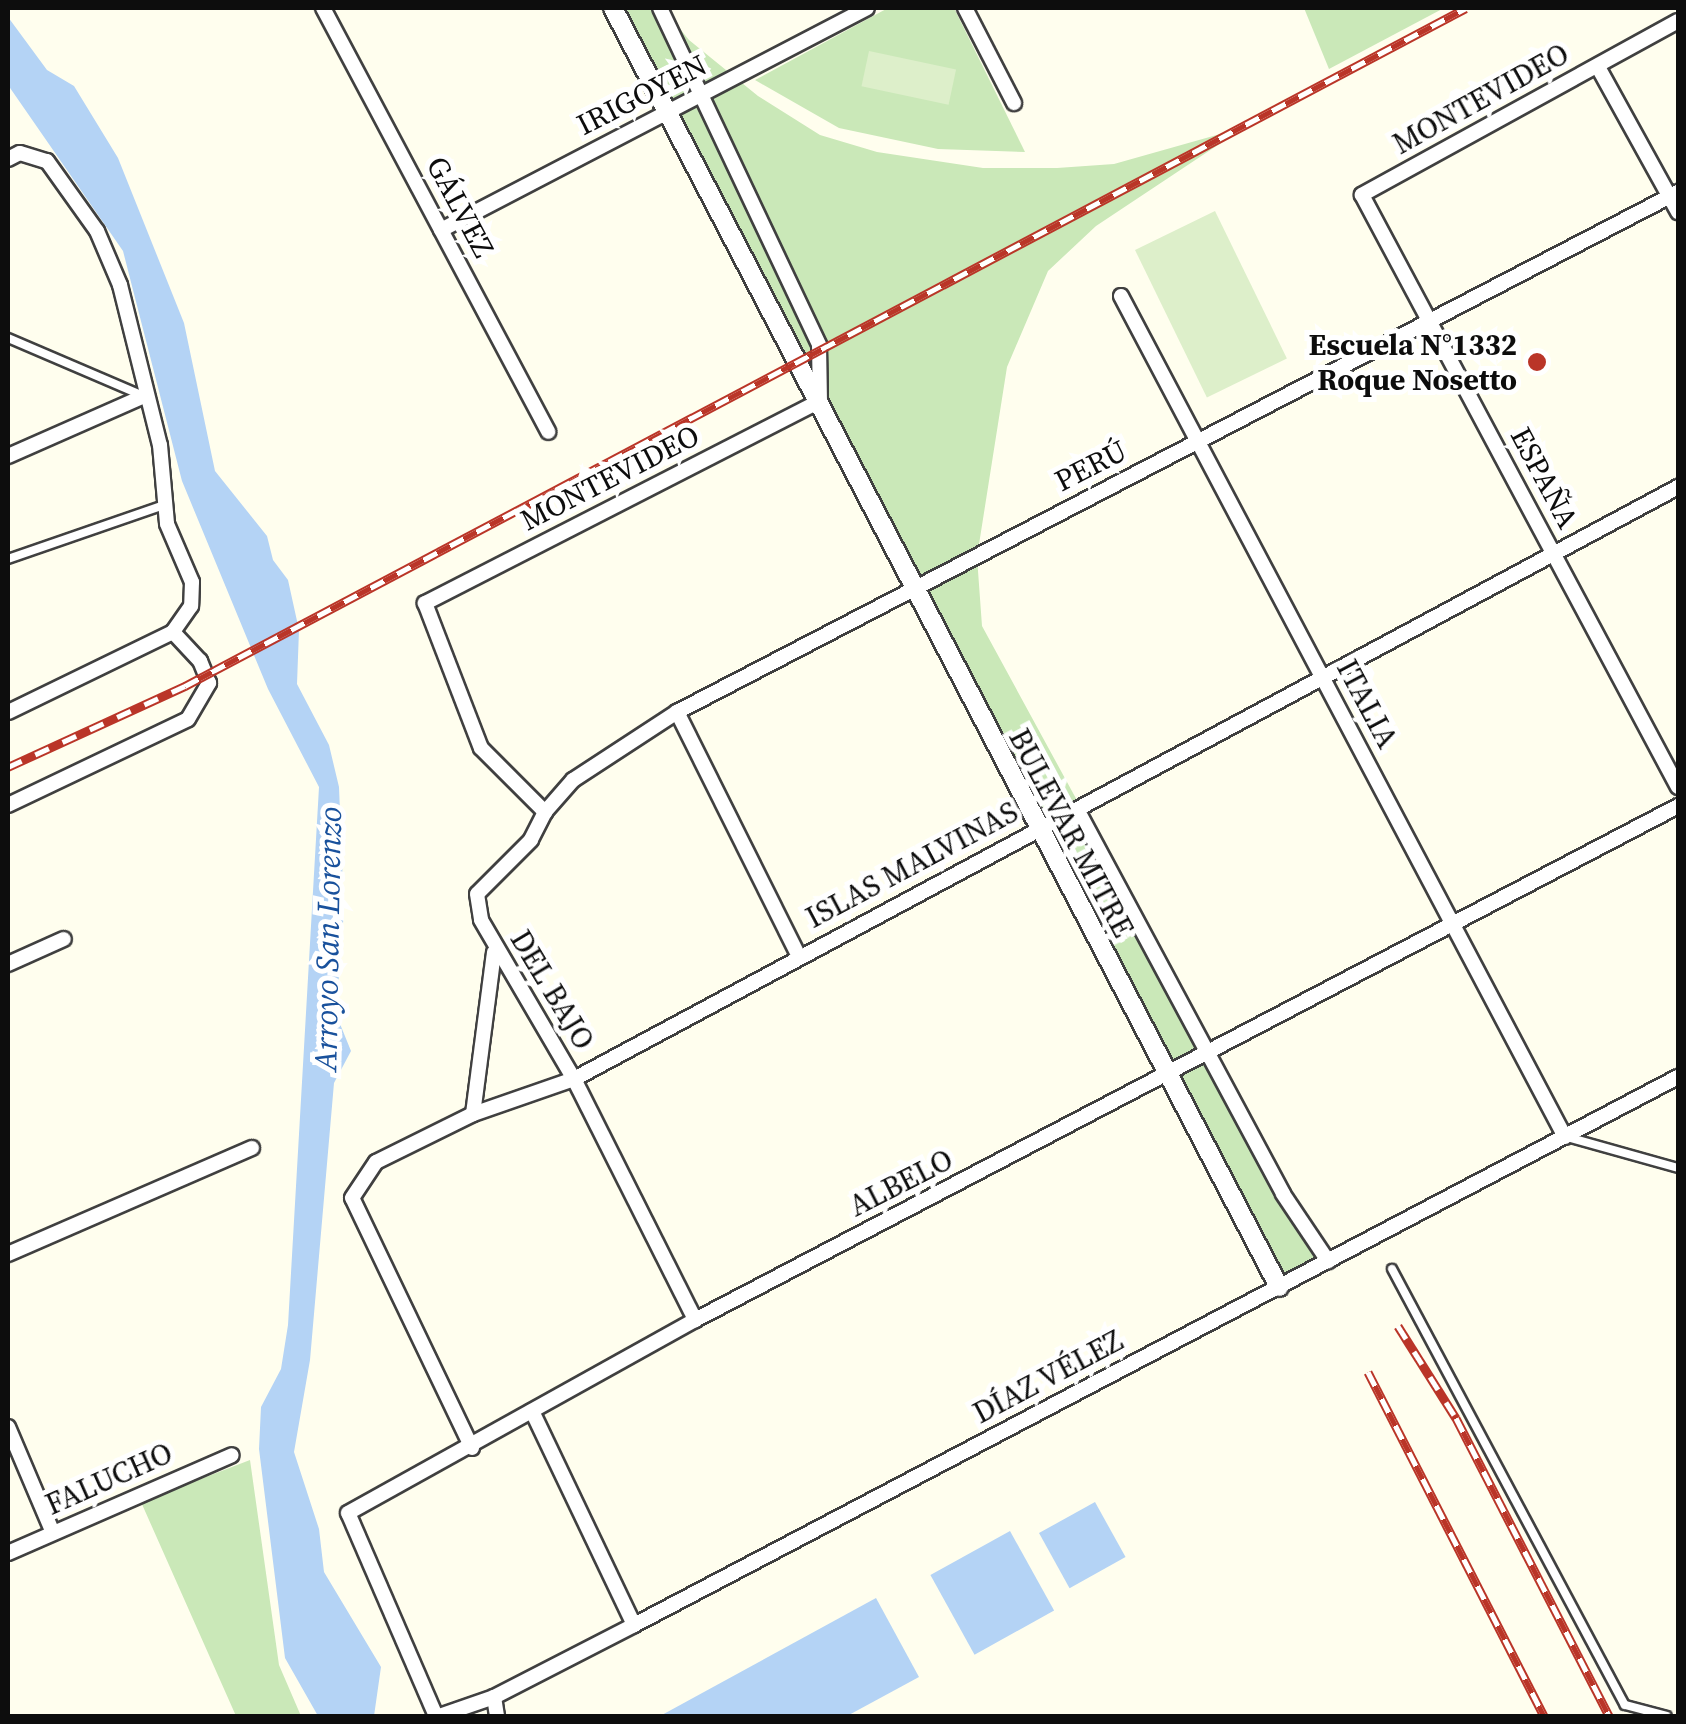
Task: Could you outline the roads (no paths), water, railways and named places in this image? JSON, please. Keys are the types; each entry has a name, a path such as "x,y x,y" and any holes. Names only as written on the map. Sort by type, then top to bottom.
{"street":[{"name":"GÁLVEZ","path":"323,8 548,432"},
{"name":"BULEVAR MITRE","path":"613,8 820,401 912,590 1279,1286"},
{"name":"BULEVAR MITRE","path":"660,8 705,92 819,345 820,401"},
{"name":"IRIGOYEN","path":"441,230 867,8"},
{"path":"964,8 1014,103"},
{"name":"MONTEVIDEO","path":"1362,196 1678,21"},
{"path":"1598,67 1674,194 1678,212"},
{"path":"8,712 173,632 191,606 192,582 165,505 168,475 144,396 134,334 97,232 47,161 14,156"},
{"name":"PERÚ","path":"546,812 573,780 677,712 1674,194"},
{"name":"ESPAÑA","path":"1362,196 1678,787"},
{"name":"ITALIA","path":"1121,296 1565,1137"},
{"path":"8,456 144,396"},
{"name":"MONTEVIDEO","path":"546,812 482,748 425,603 820,401"},
{"name":"ISLAS MALVINAS","path":"472,1448 352,1198 376,1162 473,1114 574,1079 1678,487"},
{"path":"8,805 188,719 209,683 200,660 173,632"},
{"path":"677,712 799,957"},
{"name":"ALBELO","path":"437,1716 348,1513 472,1448 696,1320 1210,1056 1678,806"},
{"name":"BULEVAR MITRE","path":"1078,811 1283,1194 1328,1261"},
{"name":"DEL BAJO","path":"546,812 531,840 477,894 494,951 574,1079 696,1320"},
{"path":"8,964 64,940"},
{"path":"473,1114 494,951"},
{"name":"DÍAZ VÉLEZ","path":"437,1716 494,1696 634,1625 1678,1078"},
{"path":"8,1254 252,1148"},
{"path":"532,1411 634,1625"},
{"path":"8,1427 53,1533"},
{"name":"FALUCHO","path":"8,1552 232,1454"},
{"path":"494,1696 497,1716"}],"lane":[{"path":"8,338 144,396"},
{"path":"8,559 165,505"},
{"path":"1565,1137 1678,1168"},
{"path":"1392,1269 1625,1705 1667,1716"}],"water":[{"name":"Arroyo San Lorenzo","path":"8,17 47,70 74,86 118,158 184,323 215,471 267,536 273,560 288,580 299,630 297,684 329,745 339,787 344,910 336,1014 351,1051 334,1083 310,1360 294,1452 319,1529 324,1572 381,1667 374,1716 318,1716 285,1658 259,1449 261,1407 281,1369 288,1325 319,787 268,689 182,481 123,251 8,85"},
{"path":"1095,1502 1126,1557 1070,1588 1039,1533"},
{"path":"1010,1531 1054,1611 975,1655 930,1575"},
{"path":"876,1598 919,1677 847,1716 660,1716"}],"railway":[{"path":"8,767 185,686 1466,8"},
{"path":"1398,1326 1456,1418 1609,1716"},
{"path":"1368,1372 1544,1716"}],"place":[{"name":"Escuela N°1332 Roque Nosetto","path":"1537,362"}]}
